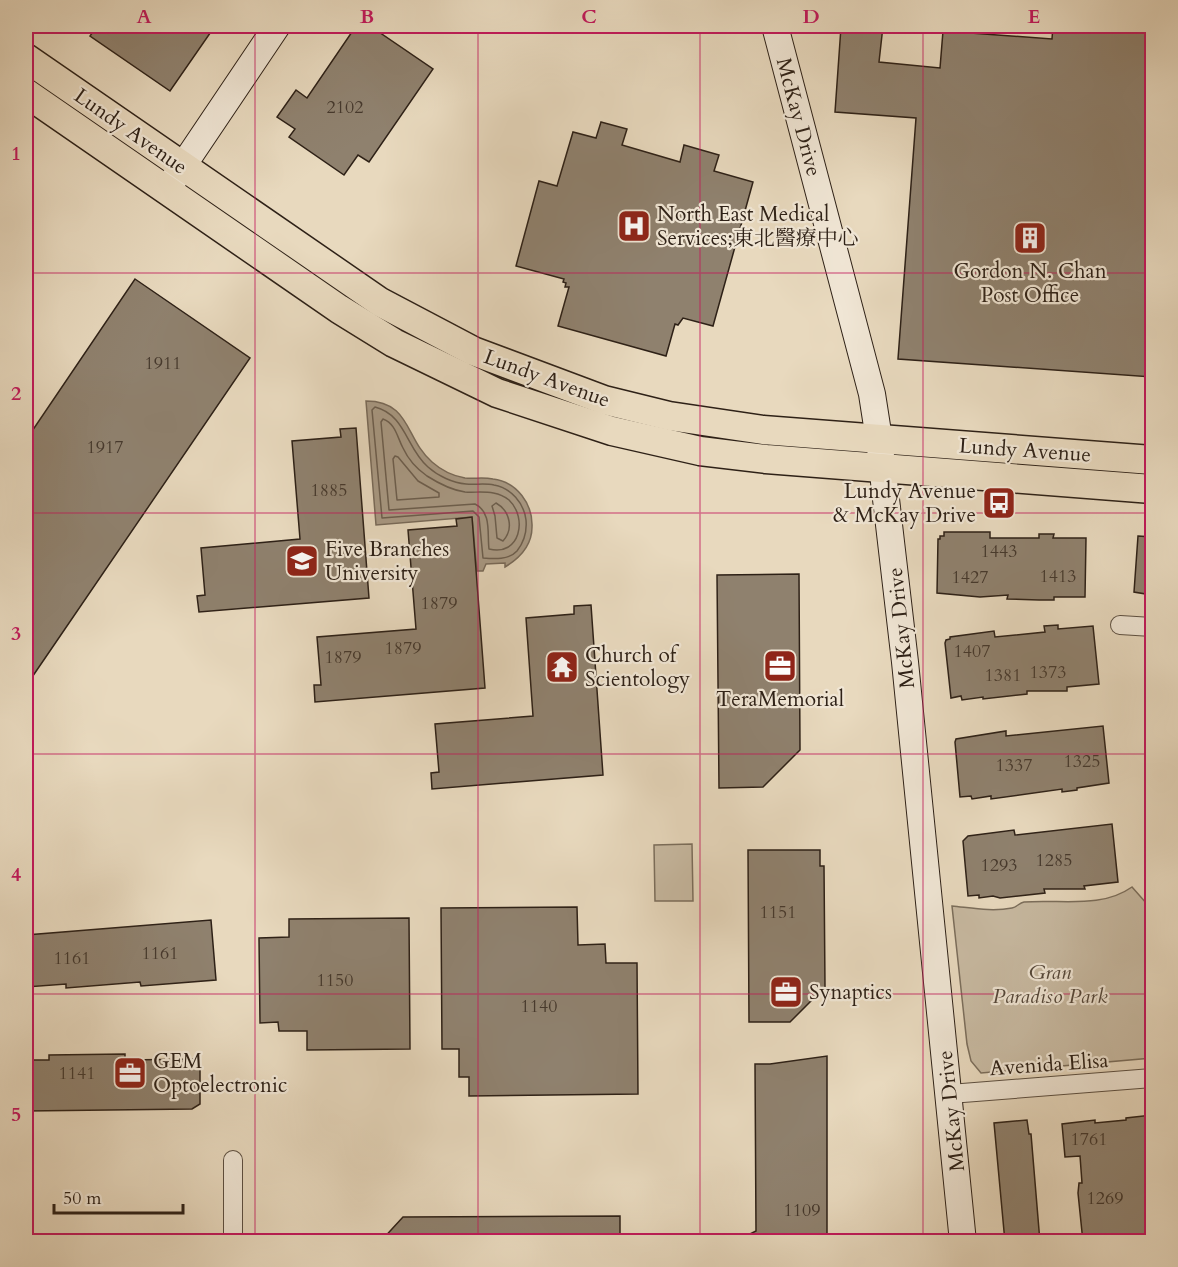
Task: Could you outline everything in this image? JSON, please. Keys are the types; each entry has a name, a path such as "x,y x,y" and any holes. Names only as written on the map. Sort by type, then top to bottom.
{"main road":[{"name":"Lundy Avenue","path":"26,58 380,302 473,351 604,400 669,416 752,429 1152,460"},
{"name":"Lundy Avenue","path":"26,93 348,315 394,343 497,393 612,431 700,451 766,459 1152,489"}],"street":[{"path":"167,190 277,26"},
{"name":"McKay Drive","path":"775,26 872,394 879,439 905,662 963,1242"},
{"path":"1120,625 1152,627"},
{"name":"Avenida Elisa","path":"950,1094 1152,1078"},
{"path":"233,1160 233,1242"}],"green space":[{"path":"692,844 693,901 655,901 654,845"},
{"name":"Gran Paradiso Park","path":"1132,887 1147,904 1152,900 1152,1058 981,1073 971,1061 967,1044 952,906 997,910 1012,908 1024,902 1094,901 1120,894"}],"water":[{"path":"366,401 392,407 400,414 423,453 443,470 465,478 489,478 502,481 516,489 530,510 532,527 530,540 516,559 505,567 505,563 486,564 483,571 477,571 472,517 376,525"}],"building":[{"path":"97,26 215,26 170,91 90,36"},
{"path":"356,26 370,26 433,69 369,162 358,155 344,175 289,137 295,129 277,117 296,90 307,98"},
{"name":"Gordon N. Chan Post Office","path":"868,26 883,26 879,62 940,68 943,31 1052,39 1053,26 1152,26 1152,377 898,359 916,118 835,112 841,27 868,30"},
{"name":"North East Medical Services;東北醫療中心","path":"601,122 627,129 622,145 680,162 684,145 719,155 714,171 753,182 713,326 683,318 678,325 675,324 666,356 558,326 569,287 565,287 564,279 516,266 539,181 557,186 573,132 596,138"},
{"path":"135,279 250,358 26,686 26,440"},
{"path":"356,428 369,598 199,612 197,596 205,595 201,548 300,539 292,441 341,437 340,429"},
{"path":"472,517 485,688 315,702 314,685 321,685 317,637 416,629 408,530 457,526 456,519"},
{"path":"944,532 990,532 990,538 1039,538 1039,534 1054,534 1053,538 1086,538 1085,597 1054,597 1054,600 1039,600 1007,599 1008,595 980,597 937,593 938,539 944,536"},
{"path":"1138,536 1152,537 1152,595 1134,592"},
{"path":"799,574 800,750 763,787 719,788 717,575"},
{"name":"Church of Scientology","path":"591,605 603,775 432,789 431,773 439,772 435,724 533,716 526,618 574,614 574,606"},
{"path":"1058,625 1058,629 1093,626 1099,684 1067,687 1067,691 1027,691 1027,694 983,699 983,697 962,700 961,696 951,698 945,643 950,637 994,631 995,637 1045,632 1044,626"},
{"path":"1103,726 1109,783 1077,788 1077,790 1062,792 1062,789 991,799 991,796 972,799 971,796 960,797 956,739 1006,731 1006,736"},
{"path":"1112,824 1118,882 1084,886 1085,889 1044,889 1045,893 1000,898 968,896 963,841 968,836 1014,830 1015,835"},
{"path":"748,850 820,850 820,866 824,866 825,987 790,1022 749,1022"},
{"path":"577,907 578,945 605,944 606,963 637,963 638,1094 469,1096 469,1077 459,1077 459,1049 442,1049 441,908"},
{"path":"409,918 410,1049 307,1050 307,1031 279,1031 278,1022 260,1023 259,938 289,937 289,919"},
{"path":"211,920 216,980 141,986 140,982 66,988 66,984 26,987 26,935"},
{"path":"125,1054 125,1060 200,1059 200,1104 192,1109 26,1111 26,1060 49,1060 49,1055"},
{"path":"827,1056 827,1242 734,1242 756,1231 755,1064"},
{"path":"1152,1115 1152,1242 1083,1242 1078,1193 1079,1183 1082,1183 1080,1156 1065,1157 1062,1124 1095,1120 1095,1123 1126,1120 1126,1118"},
{"path":"1027,1120 1029,1134 1031,1134 1040,1242 1005,1242 994,1123"},
{"path":"620,1216 620,1242 380,1242 403,1217"}],"place":[{"name":"North East Medical Services;東北醫療中心","path":"634,226"},
{"name":"Gordon N. Chan Post Office","path":"1030,238"},
{"name":"Lundy Avenue & McKay Drive","path":"999,503"},
{"name":"Five Branches University","path":"302,561"},
{"name":"TeraMemorial","path":"780,666"},
{"name":"Church of Scientology","path":"562,667"},
{"name":"Synaptics","path":"786,992"},
{"name":"GEM Optoelectronic","path":"130,1073"}]}
